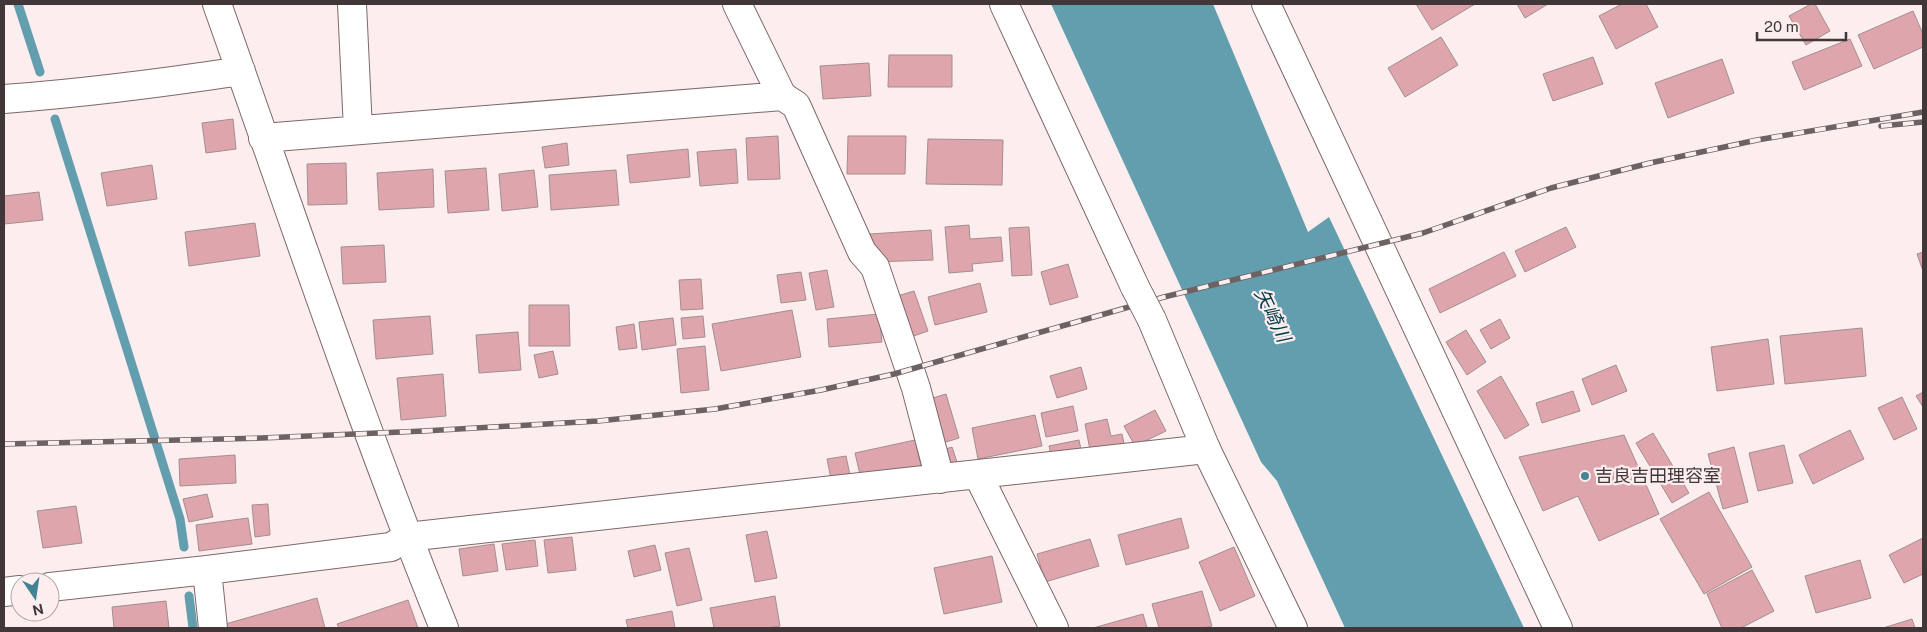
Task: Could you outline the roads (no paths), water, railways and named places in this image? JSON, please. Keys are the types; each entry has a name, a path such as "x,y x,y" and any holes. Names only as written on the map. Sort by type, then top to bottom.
{"street":[{"path":"217,4 263,138 407,538 444,628"},
{"path":"352,4 358,130"},
{"path":"737,4 782,96 796,105 862,252 875,267 913,380 940,479"},
{"path":"1004,4 1152,320 1206,450 1292,628"},
{"path":"1273,7 1558,628"},
{"path":"4,99 140,87 241,71"},
{"path":"263,138 782,96"},
{"path":"60,586 391,547 407,538 1206,450"},
{"path":"978,475 1054,628"},
{"path":"207,570 213,628"}],"water":[{"name":"矢崎川","path":"1051,4 1213,4 1308,232 1329,217 1524,628 1345,628 1277,481 1261,462"}],"waterway":[{"path":"18,4 40,72"},
{"path":"55,119 180,519 184,547"},
{"path":"189,596 193,628"}],"railway":[{"path":"4,444 262,438 424,431 598,421 715,409 821,390 894,374 1164,297 1423,233 1551,188 1650,163 1757,140 1923,112"},
{"path":"1881,126 1923,122"}],"place":[{"name":"吉良吉田理容室","path":"1585,476"}]}
